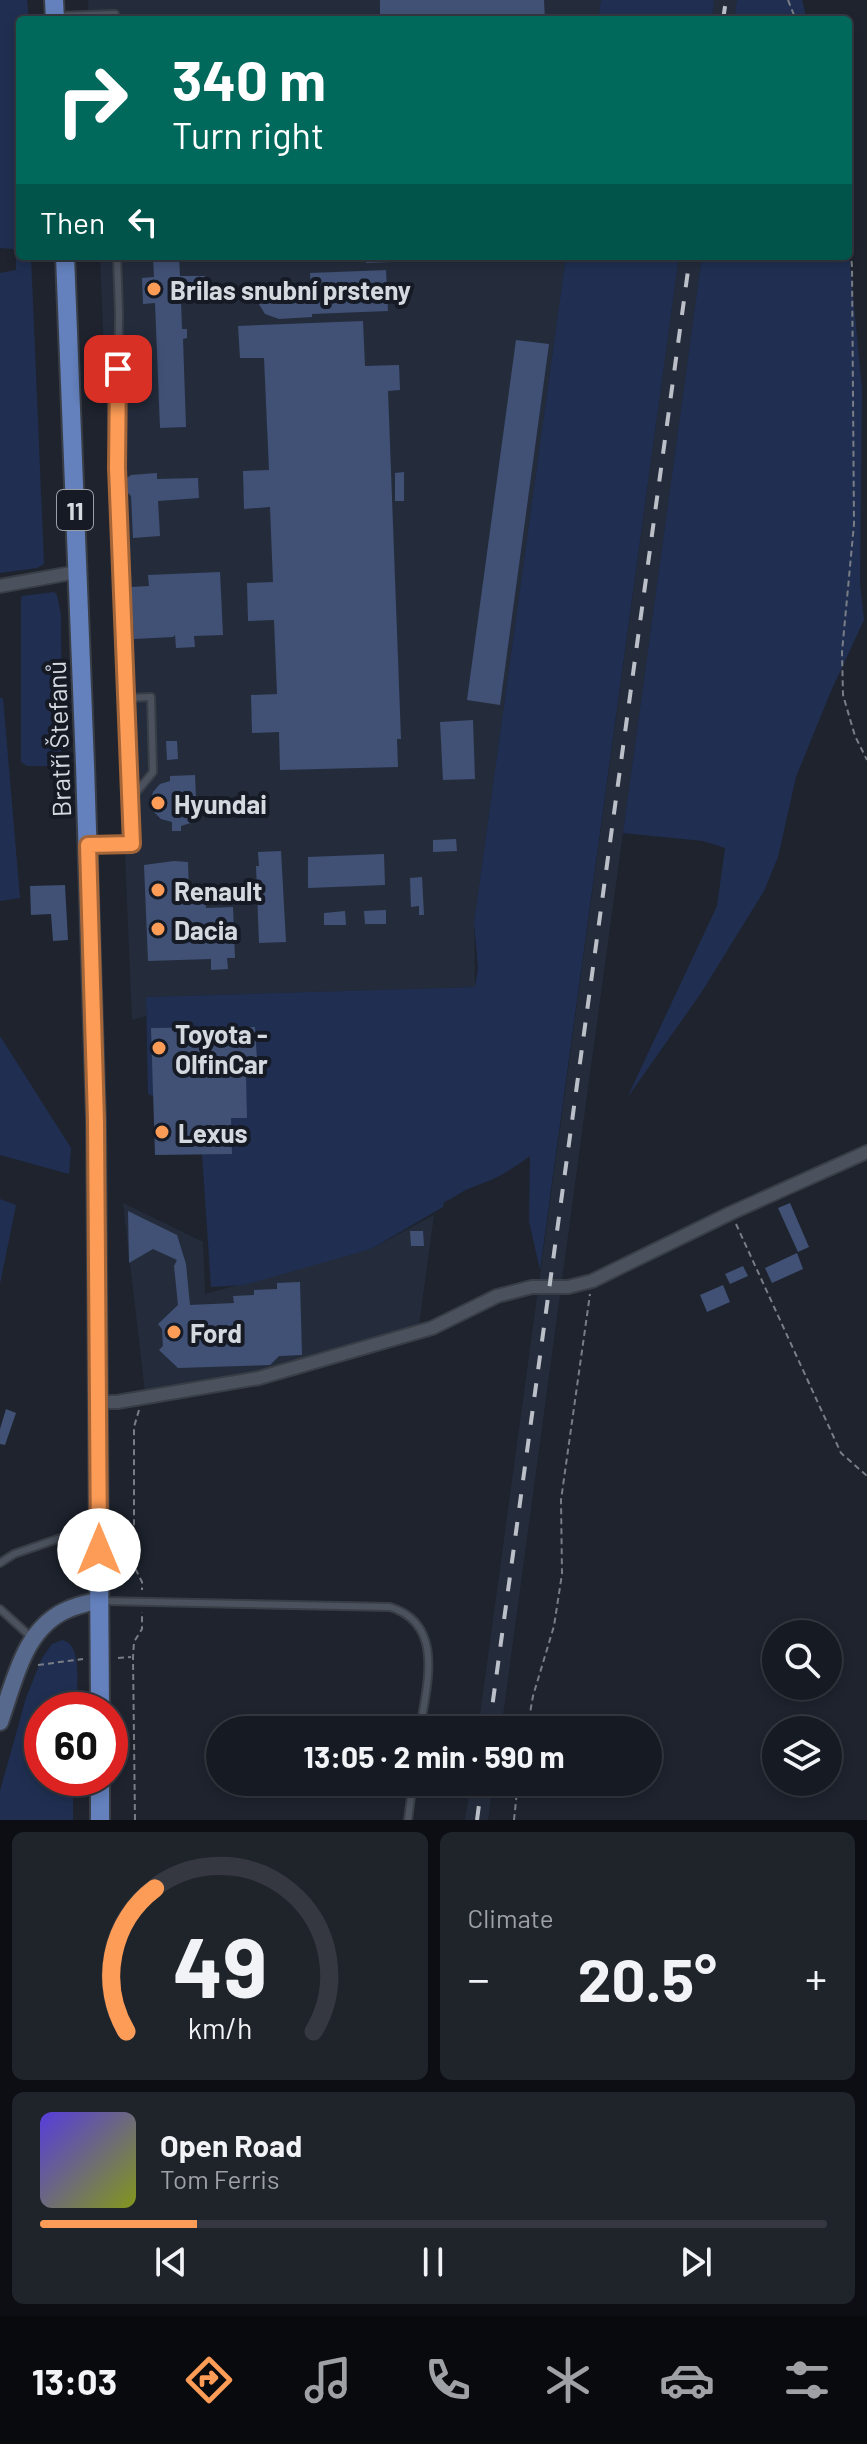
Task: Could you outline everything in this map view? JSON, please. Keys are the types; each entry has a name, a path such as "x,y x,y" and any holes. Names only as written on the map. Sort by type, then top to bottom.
{"main road":[{"name":"Bratří Štefanů","path":"65,260 96,1121 99,1600"},
{"name":"11","path":"99,1600 100,1692"},
{"path":"100,1796 100,1820"}],"street":[{"path":"0,586 77,572"},
{"path":"98,1402 117,1402 259,1378 432,1328 497,1296 532,1287 568,1287 592,1281 731,1213 867,1152"},
{"path":"0,1722 31,1637 50,1619 99,1600"}],"lane":[{"path":"55,12 115,16"},
{"path":"88,845 132,844 117,468 117,260"},
{"path":"126,698 151,697 153,772 130,800"},
{"path":"0,1563 14,1554 99,1525"},
{"path":"99,1600 390,1607 403,1611 414,1619 426,1640 429,1665 422,1716"},
{"path":"0,1609 31,1637"},
{"path":"408,1820 411,1796"}],"path":[{"path":"851,260 854,524 842,652 843,695 855,736 867,760"},
{"path":"731,1213 841,1453 867,1476"},
{"path":"529,1716 554,1626 562,1574 561,1500 592,1281"},
{"path":"21,1662 36,1666 70,1659 133,1657"},
{"path":"514,1820 517,1796"}],"shaded area":[{"path":"0,0 27,0 29,16 16,16 16,253 13,249 0,248"},
{"path":"88,0 601,0 599,16 89,16"},
{"path":"601,0 714,0 712,16 599,16"},
{"path":"714,0 737,0 735,16 712,16"},
{"path":"737,0 802,0 806,16 735,16"},
{"path":"16,260 31,260 44,564 37,568 0,573 0,273 16,270"},
{"path":"100,260 565,260 474,923 475,987 147,997 146,1016 132,1020"},
{"path":"565,260 678,260 540,1270 529,1221 530,1156 503,1174 444,1202 443,1207 371,1249 244,1285 211,1287 202,1154 155,1097 148,1094 146,997 475,987 478,968 474,923"},
{"path":"678,260 701,260 503,1716 480,1716"},
{"path":"701,260 850,260 862,389 860,584 864,620 796,777 778,857 764,891 701,993 627,1098 717,906 725,848 703,841 623,833"},
{"path":"54,592 61,615 62,766 27,766 21,762 21,599 22,596"},
{"path":"0,698 3,698 20,898 0,901"},
{"path":"0,1036 71,1148 69,1174 0,1155"},
{"path":"0,1199 16,1205 0,1284"},
{"path":"123,1203 203,1242 205,1294 371,1249 434,1215 419,1325 234,1377 145,1392"},
{"path":"62,1640 69,1643 73,1650 77,1692 28,1692 42,1658 52,1644"},
{"path":"24,1705 24,1796 72,1796 73,1820 0,1820 0,1791"},
{"path":"469,1796 491,1796 488,1820 465,1820"}],"building":[{"path":"380,0 544,0 545,16 380,16"},
{"path":"153,260 179,260 180,276 205,276 206,301 181,302 182,329 187,329 187,338 183,339 186,427 160,428 155,303 143,304 142,278 154,277"},
{"path":"366,260 392,260 392,262 366,263"},
{"path":"386,270 388,311 312,314 312,317 279,319 265,314 257,301 257,297 270,296 276,288 311,286 310,273"},
{"path":"363,321 365,366 399,365 400,390 388,391 401,739 397,739 398,767 280,770 279,732 252,733 251,695 277,694 274,620 248,621 247,583 273,582 270,507 244,509 243,471 269,470 264,358 240,358 238,326"},
{"path":"516,340 549,344 500,705 467,700"},
{"path":"404,472 404,501 395,501 395,473"},
{"path":"157,473 157,479 198,478 199,498 158,501 160,536 133,538 127,478"},
{"path":"220,572 223,635 194,636 195,647 176,648 175,635 134,639 131,587 149,586 148,575"},
{"path":"473,720 475,779 443,780 440,722"},
{"path":"166,741 177,741 178,759 167,760"},
{"path":"195,775 197,821 181,826 181,831 172,831 172,822 161,819 154,812 150,802 153,792 160,784 170,781 170,776"},
{"path":"456,839 457,851 433,852 433,840"},
{"path":"281,851 286,942 259,943 258,852"},
{"path":"384,854 385,885 308,888 308,857"},
{"path":"188,862 189,891 205,890 206,908 233,907 235,958 227,958 228,969 211,970 211,959 148,961 144,865"},
{"path":"422,877 424,915 419,915 419,906 411,907 410,878"},
{"path":"65,885 68,940 53,941 51,914 31,915 30,886"},
{"path":"386,910 386,924 365,924 364,911"},
{"path":"345,911 346,925 324,925 324,913"},
{"path":"255,1027 258,1077 246,1078 247,1118 231,1118 232,1154 155,1155 151,1028"},
{"path":"790,1203 809,1247 798,1252 778,1208"},
{"path":"128,1211 177,1235 186,1264 190,1305 234,1303 233,1296 254,1295 254,1290 277,1289 277,1283 300,1282 302,1355 279,1356 270,1365 178,1368 159,1350 163,1346 162,1329 158,1324 178,1305 174,1266 177,1260 153,1249 129,1263"},
{"path":"410,1231 423,1231 424,1246 411,1246"},
{"path":"797,1253 803,1269 772,1283 765,1268"},
{"path":"743,1266 748,1276 730,1284 725,1274"},
{"path":"723,1285 730,1302 707,1312 700,1295"},
{"path":"6,1409 16,1413 5,1445 0,1444 0,1429"}],"railway":[{"path":"724,16 726,0"},
{"path":"491,1716 689,260"},
{"path":"477,1820 480,1796"}],"place":[{"name":"Brilas snubní prsteny","path":"154,289"},
{"name":"Hyundai","path":"158,803"},
{"name":"Renault","path":"158,890"},
{"name":"Dacia","path":"158,929"},
{"name":"Toyota - OlfinCar","path":"159,1048"},
{"name":"Lexus","path":"162,1132"},
{"name":"Ford","path":"174,1332"}],"route":[{"path":"99,1550 96,1121 88,845 132,844 117,468 118,369"}]}
